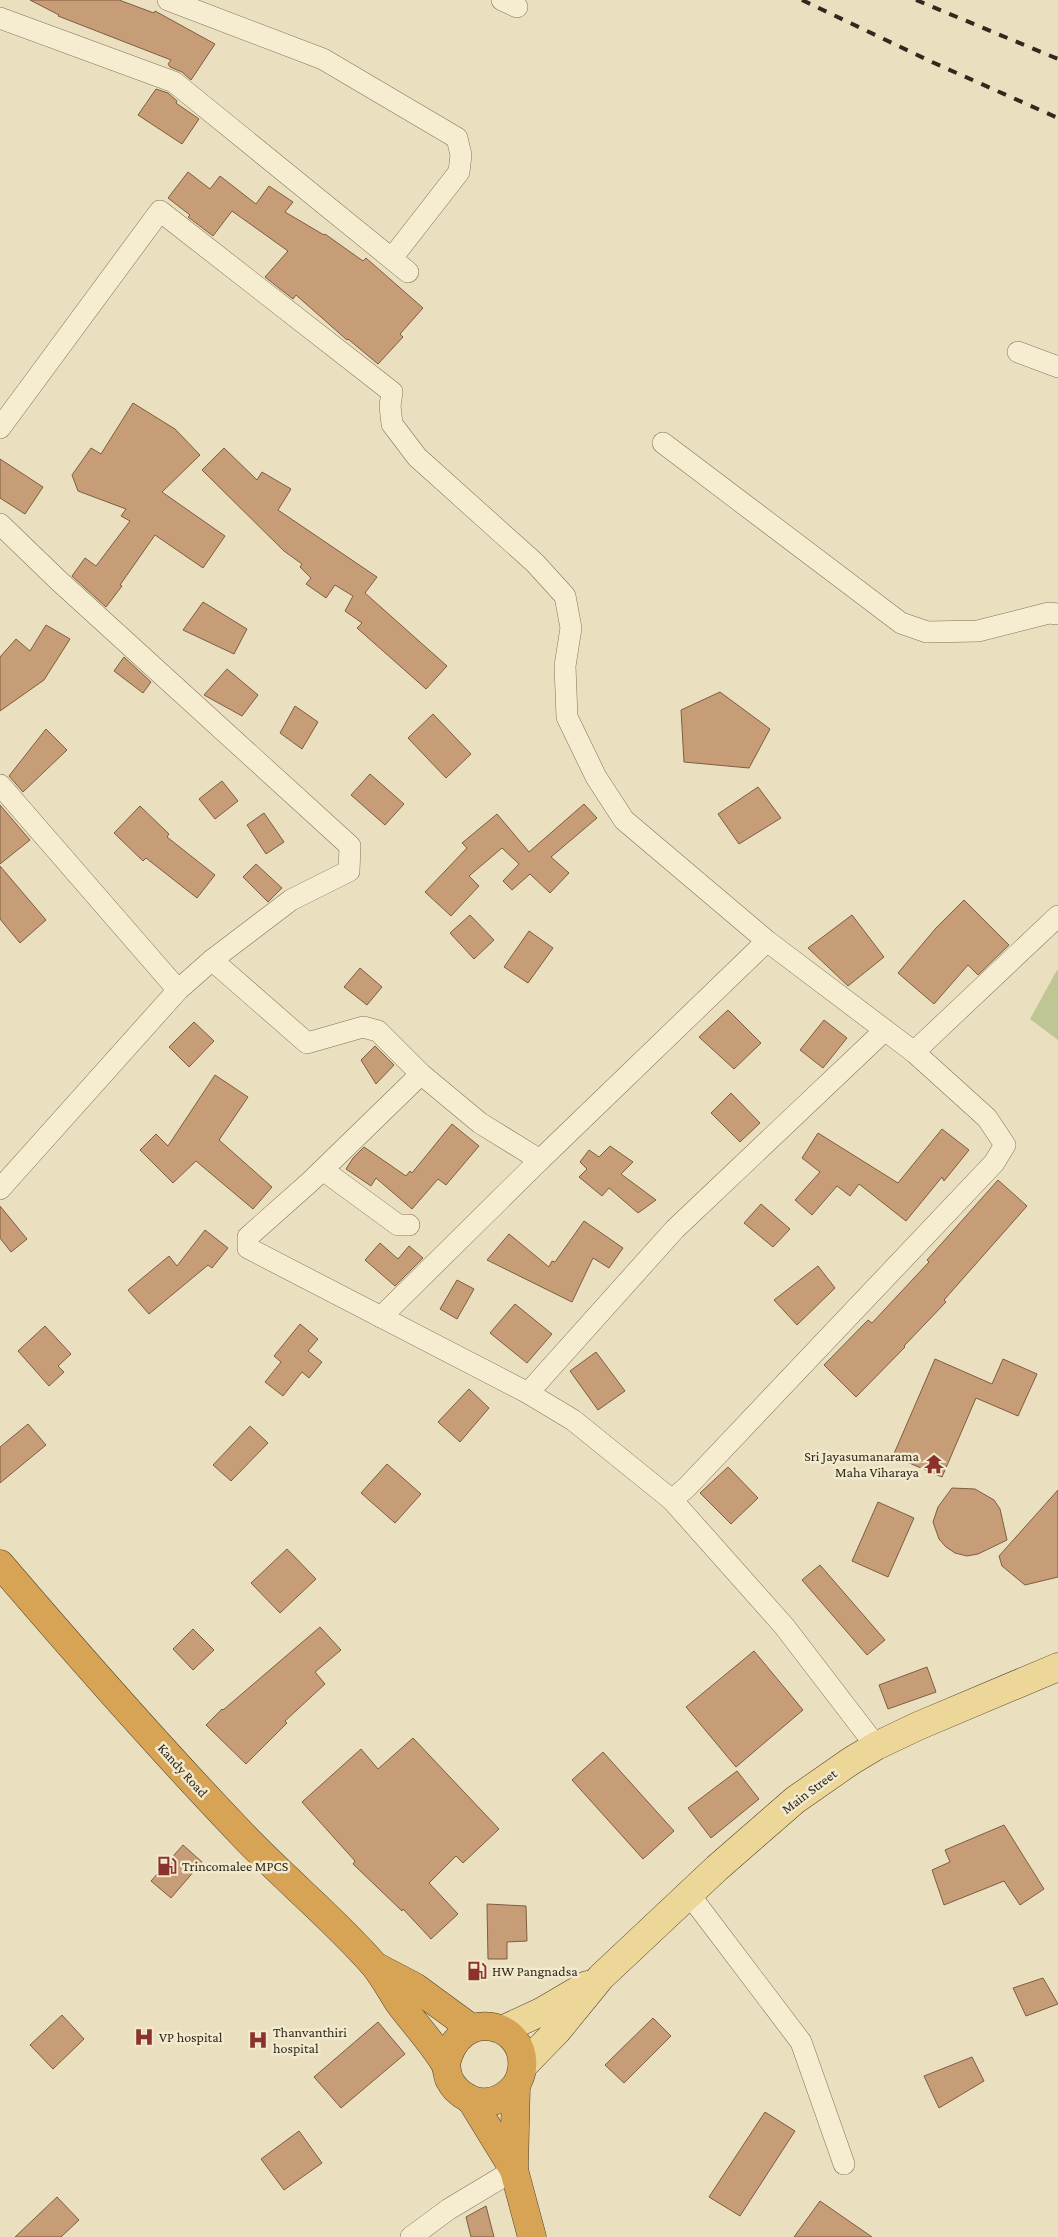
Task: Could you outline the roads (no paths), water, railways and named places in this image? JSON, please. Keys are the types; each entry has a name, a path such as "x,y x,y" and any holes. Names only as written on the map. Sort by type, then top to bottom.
{"highway":[{"name":"Kandy Road","path":"0,1564 238,1831 376,1966 400,2003 446,2064"},
{"name":"Kandy Road","path":"376,1966 415,1987 471,2028"},
{"path":"514,2170 521,2051 513,2039 502,2030 487,2026 471,2028 458,2036 449,2049 446,2064 449,2079 458,2092 471,2100 495,2101 507,2095 519,2076"},
{"path":"471,2100 514,2170 532,2237"}],"main road":[{"name":"Main Street","path":"519,2076 601,1977 762,1827 794,1800 844,1765 876,1746 918,1726 1058,1667"},
{"name":"Main Street","path":"502,2030 540,2012 601,1977"}],"street":[{"path":"0,4 2,0"},
{"path":"168,0 323,59 457,138 461,155 459,172 392,258"},
{"path":"0,18 174,82 408,272"},
{"path":"0,428 160,211 392,392 390,406 392,424 417,458 535,563 564,596 571,628 565,666 567,717 596,777 624,820 767,941 914,1052 987,1118 1005,1145 987,1170 687,1487 672,1500"},
{"path":"1018,352 1058,367"},
{"path":"663,443 901,623 927,632 978,631 1049,613 1058,614"},
{"path":"0,524 65,587 350,846 349,871 292,900 212,960 178,990 0,1189"},
{"path":"0,785 178,990"},
{"path":"914,1052 1058,916"},
{"path":"381,1317 540,1160 767,941"},
{"path":"212,960 307,1043 364,1027 378,1031 421,1074 480,1123 540,1160"},
{"path":"528,1393 675,1229 885,1030"},
{"path":"421,1074 323,1170 248,1237 248,1248 528,1393 573,1420 672,1500 784,1626 876,1746"},
{"path":"323,1170 398,1225 409,1225"},
{"path":"690,1894 801,2042 844,2164"},
{"path":"411,2237 449,2209 514,2170"}],"railway":[{"path":"802,0 932,62 1058,118"},
{"path":"916,0 1058,59"}],"place":[{"name":"Sri Jayasumanarama Maha Viharaya","path":"934,1464"},
{"name":"Trincomalee MPCS","path":"167,1866"},
{"name":"HW Pangnadsa","path":"477,1971"},
{"name":"VP hospital","path":"144,2037"},
{"name":"Thanvanthiri hospital","path":"258,2040"}]}
